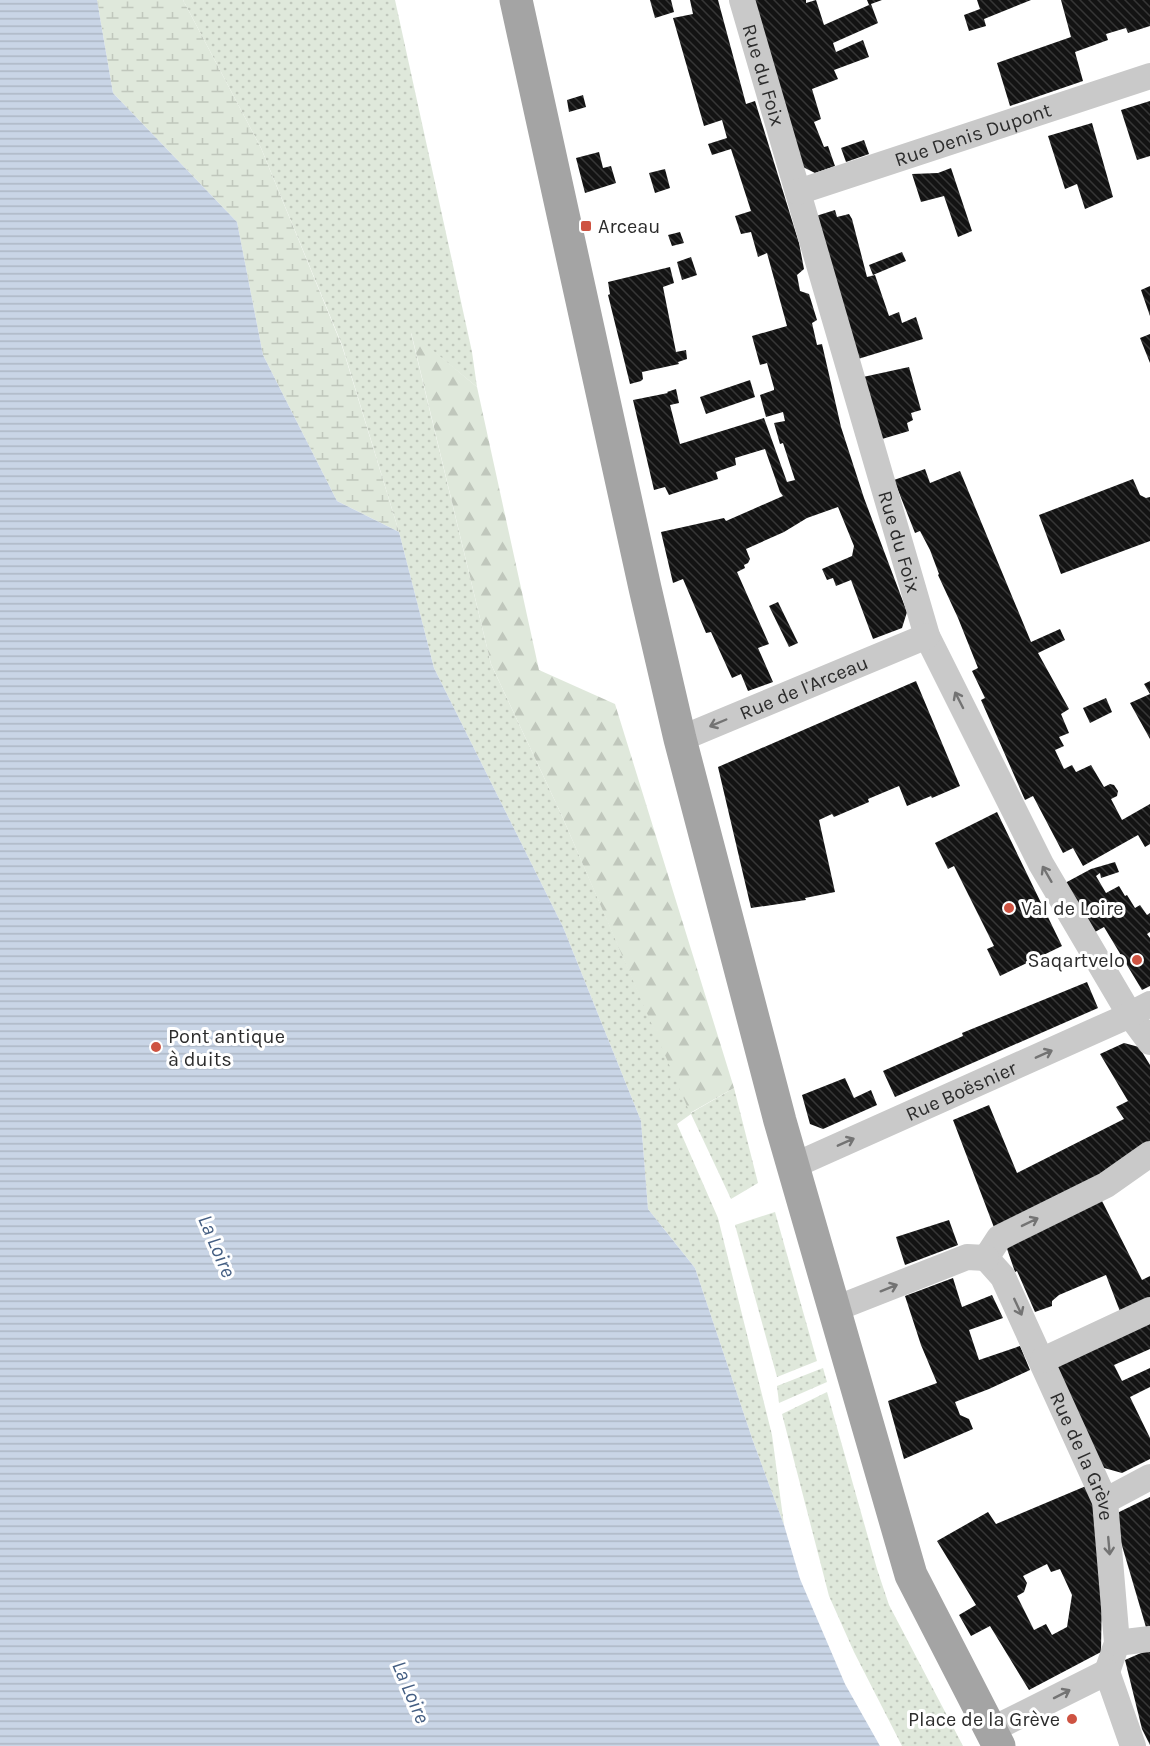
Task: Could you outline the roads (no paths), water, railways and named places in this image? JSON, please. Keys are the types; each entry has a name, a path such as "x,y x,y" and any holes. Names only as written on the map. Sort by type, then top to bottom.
{"main road":[{"path":"516,0 680,739 793,1166 911,1575 995,1738"}],"street":[{"name":"Rue du Foix","path":"742,0 927,636 1041,864 1140,1010 1150,1042"},
{"name":"Rue Denis Dupont","path":"798,192 1150,76"},
{"name":"Rue de l'Arceau","path":"680,739 927,636"},
{"name":"Rue Boësnier","path":"793,1166 1140,1010"},
{"path":"835,1309 967,1257 986,1258 999,1238 1106,1185 1150,1154"},
{"name":"Rue de la Grève","path":"986,1258 1004,1277 1105,1501 1117,1643 1107,1672"},
{"path":"1043,1360 1150,1310"},
{"path":"1105,1501 1150,1478"},
{"path":"1117,1643 1150,1639"},
{"path":"995,1738 1107,1672 1133,1746"}],"water":[{"name":"La Loire","path":"0,0 97,0 113,93 237,222 263,355 337,501 399,532 434,668 563,927 641,1121 648,1209 695,1268 753,1441 784,1525 800,1579 845,1684 880,1746 0,1746"}],"place":[{"name":"Arceau","path":"586,226"},
{"name":"Val de Loire","path":"1009,908"},
{"name":"Saqartvelo","path":"1137,960"},
{"name":"Pont antique à duits","path":"156,1047"},
{"name":"Place de la Grève","path":"1072,1719"}]}
